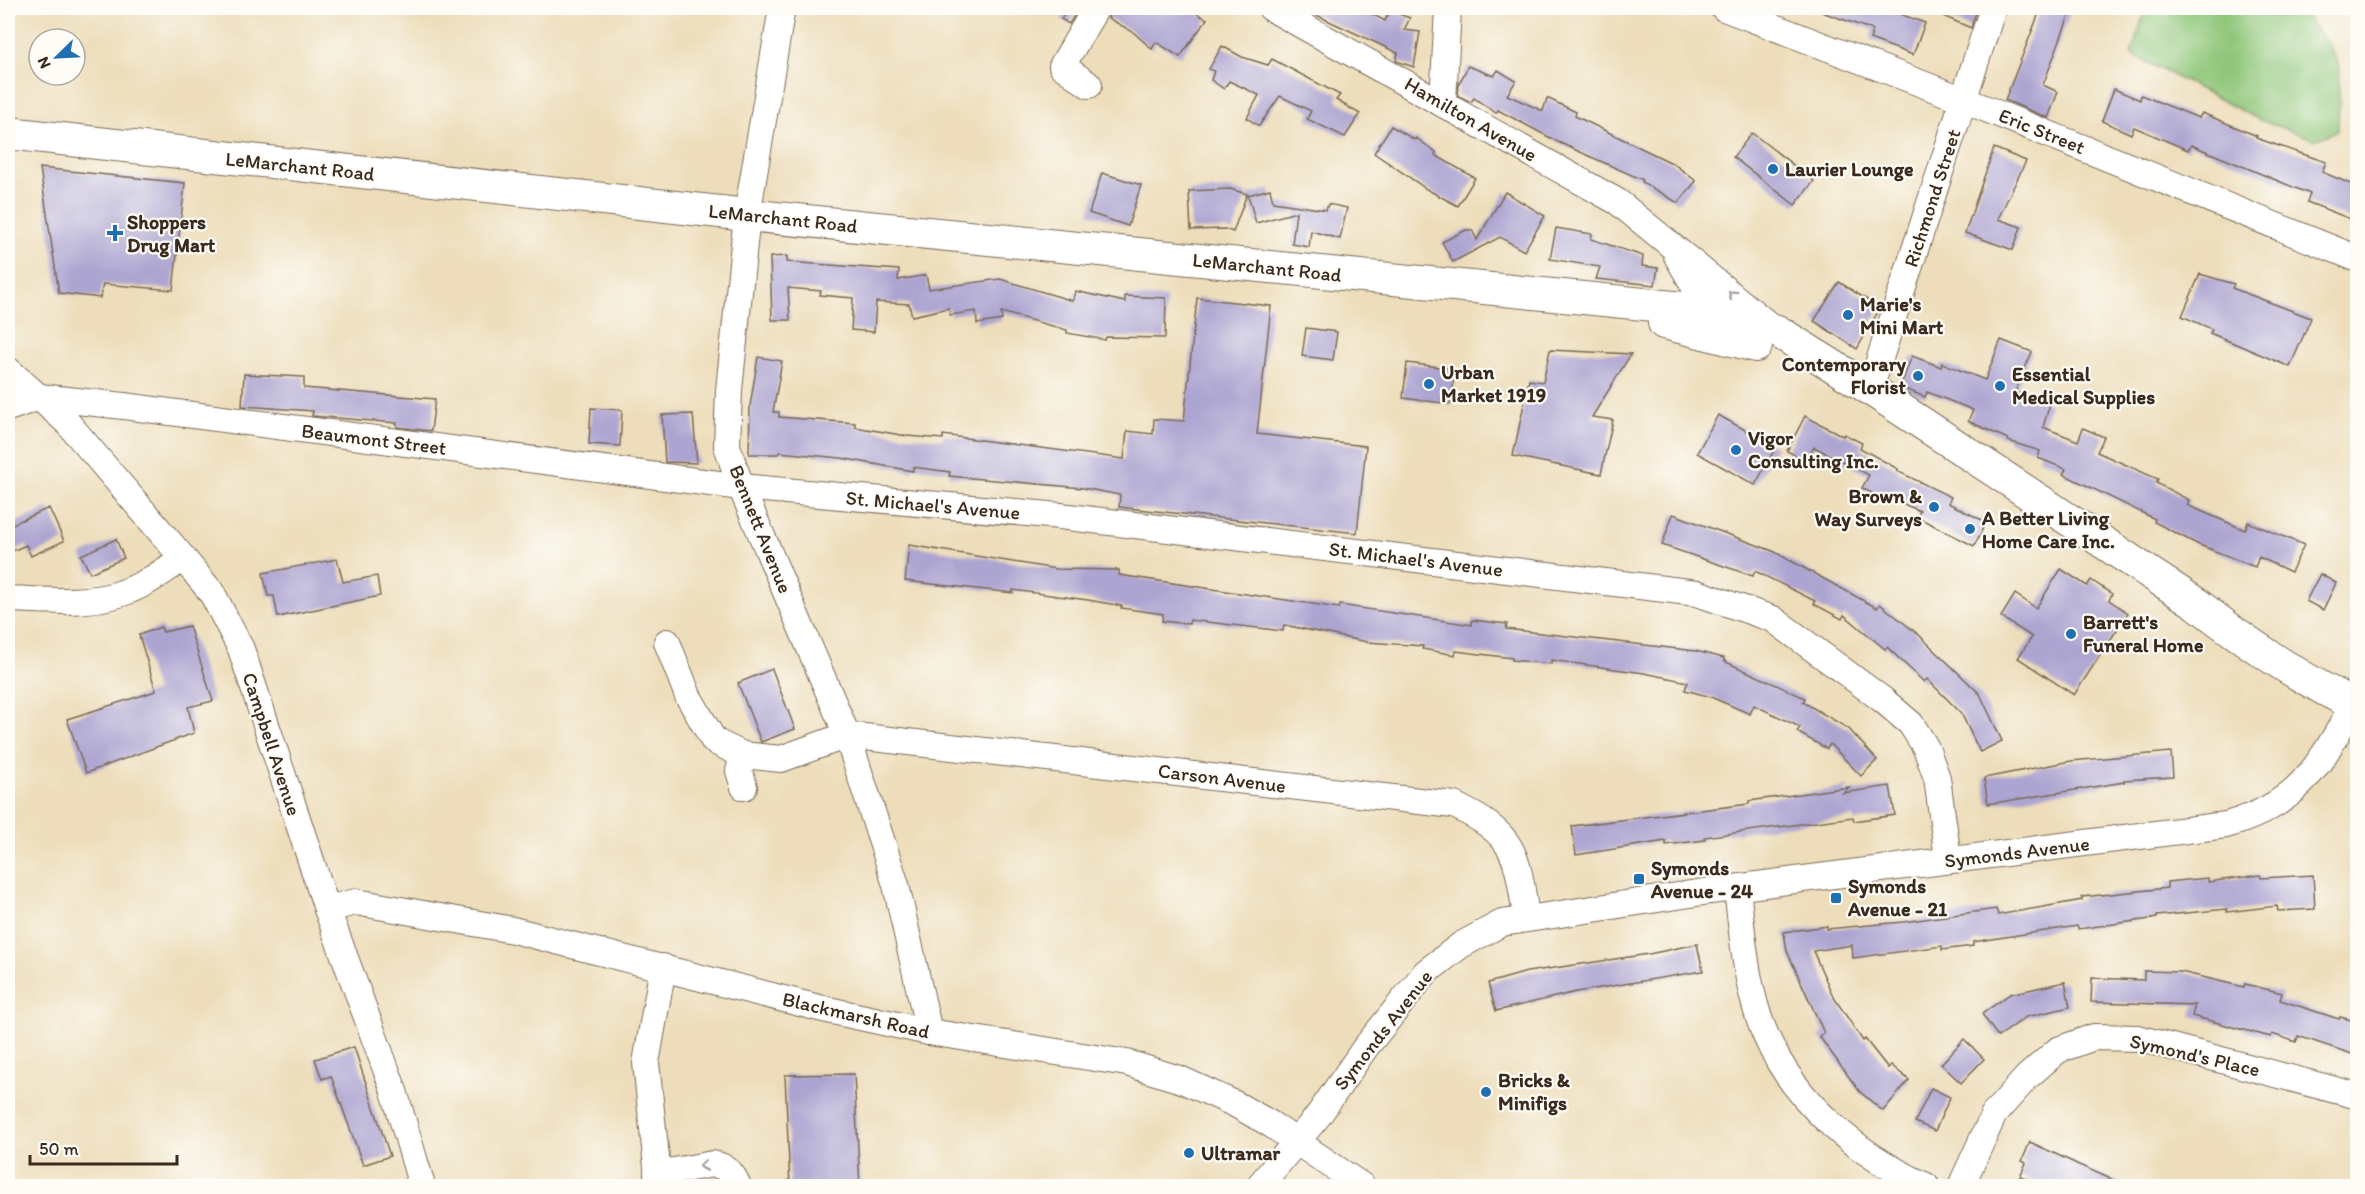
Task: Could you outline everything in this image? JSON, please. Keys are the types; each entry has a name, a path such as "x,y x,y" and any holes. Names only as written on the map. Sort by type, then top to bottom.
{"main road":[{"name":"LeMarchant Road","path":"8,133 747,215 1714,310 1777,332"},
{"name":"LeMarchant Road","path":"1560,296 1654,322 1733,339"},
{"name":"Hamilton Avenue","path":"1777,332 1859,382 2197,604 2222,624 2336,696 2356,705"},
{"name":"Hamilton Avenue","path":"1733,339 1859,382"}],"street":[{"name":"Bennett Avenue","path":"782,8 747,215 729,390 727,446 741,487 847,735 896,885 929,1032"},
{"path":"1089,85 1062,66 1096,8"},
{"name":"Hamilton Avenue","path":"1272,8 1618,202 1777,332"},
{"path":"1443,102 1448,8"},
{"name":"Eric Street","path":"1724,8 1964,100 2358,259"},
{"name":"Richmond Street","path":"1859,382 1964,100 1993,8"},
{"name":"Hamilton Avenue","path":"1665,239 1684,266 1700,296 1714,310 1733,339"},
{"path":"1662,306 1679,289 1684,266"},
{"name":"Campbell Avenue","path":"8,370 66,422 183,558 212,593 241,649 327,909 393,1091 422,1186"},
{"name":"Beaumont Street","path":"8,408 39,398 741,487"},
{"name":"St. Michael's Avenue","path":"741,487 1060,516 1697,593 1773,619 1883,700 1911,724 1926,748 1937,778 1948,859"},
{"path":"8,599 83,599 117,595 137,587 183,558"},
{"path":"667,642 688,696 714,741 743,755 781,759 847,735"},
{"name":"Symonds Avenue","path":"1259,1186 1318,1116 1392,1012 1426,972 1443,957 1482,932 1502,923 1526,917 1948,859 2188,831 2249,818 2285,800 2299,787 2316,768 2356,705"},
{"name":"Carson Avenue","path":"847,735 1454,805 1485,820 1504,838 1515,858 1526,917"},
{"path":"743,755 739,771 744,787"},
{"path":"1737,889 1754,999 1766,1036 1786,1071 1835,1129 1863,1152 1900,1175 1926,1186"},
{"name":"Blackmarsh Road","path":"327,909 356,902 513,930 819,1008 929,1032 1127,1063 1182,1080 1226,1100 1269,1123 1362,1186"},
{"path":"663,967 646,1063 658,1180 713,1164 722,1166 730,1173 738,1186"},
{"name":"Symond's Place","path":"1961,1186 1994,1114 2026,1077 2058,1050 2094,1037 2138,1038 2358,1096"}],"green space":[{"path":"2146,8 2298,8 2328,43 2340,68 2338,130 2316,140 2260,120 2131,54"}],"building":[{"path":"1068,8 1079,8 1069,24 1061,19"},
{"path":"1111,8 1187,8 1207,19 1180,57 1156,42 1152,49 1133,32 1108,18"},
{"path":"1301,8 1361,8 1385,21 1390,11 1410,18 1404,30 1420,32 1414,67 1396,61 1398,53"},
{"path":"1817,8 1883,8 1925,23 1913,55 1870,39 1873,30 1816,10"},
{"path":"1924,8 1977,8 1971,28"},
{"path":"2041,8 2072,8 2043,85 2058,92 2048,118 2005,100"},
{"path":"1222,46 1242,57 1268,65 1272,59 1340,95 1336,100 1360,114 1345,137 1307,119 1311,111 1280,96 1259,126 1247,118 1259,95 1229,81 1224,89 1211,80 1214,71 1209,69"},
{"path":"1468,66 1494,76 1498,70 1516,81 1507,95 1543,111 1547,98 1576,112 1575,116 1674,164 1696,181 1678,203 1642,182 1643,180 1560,143 1498,110 1496,113 1474,98 1471,102 1458,96 1459,84"},
{"path":"2114,89 2140,100 2141,95 2199,118 2202,113 2257,136 2256,138 2326,162 2322,172 2358,187 2358,222 2307,202 2310,194 2191,145 2188,150 2134,127 2131,134 2102,121"},
{"path":"1391,126 1415,140 1416,138 1436,152 1435,155 1475,178 1458,206 1428,190 1374,153"},
{"name":"Laurier Lounge","path":"1752,133 1814,181 1795,205 1733,157"},
{"path":"1994,148 2026,161 1998,219 2021,227 2013,250 1965,233"},
{"name":"Shoppers Drug Mart","path":"40,168 185,183 173,290 103,284 100,298 59,293"},
{"path":"1102,173 1141,185 1128,226 1089,213"},
{"path":"1230,189 1247,194 1233,232 1225,229 1191,230 1189,191"},
{"path":"1270,189 1273,202 1326,210 1328,204 1347,208 1340,239 1311,231 1309,247 1292,244 1296,212 1256,223 1248,195"},
{"path":"1505,192 1545,216 1524,251 1500,237 1453,262 1442,242 1466,230 1472,230 1477,240"},
{"path":"1556,228 1592,234 1591,239 1643,256 1642,266 1658,268 1655,285 1596,279 1600,267 1550,259"},
{"path":"787,256 787,262 899,270 898,280 926,275 929,289 1000,279 1073,301 1075,291 1125,302 1125,296 1166,298 1165,338 1106,337 1105,340 1067,333 1067,330 1001,312 1002,320 977,324 976,311 950,315 949,308 912,316 909,304 876,302 874,332 851,330 853,298 820,295 821,291 788,288 790,320 772,320 770,257"},
{"path":"2200,274 2234,284 2232,288 2311,318 2290,367 2210,333 2212,329 2182,316"},
{"name":"Marie's Mini Mart","path":"1839,282 1880,308 1857,349 1814,321"},
{"path":"1197,298 1271,306 1257,434 1366,446 1357,533 1119,507 1120,495 1083,488 949,476 950,472 913,467 913,471 841,458 779,452 779,454 749,454 750,406 758,357 782,361 773,412 779,412 779,417 855,423 855,427 907,436 943,439 943,435 1124,459 1127,431 1153,434 1154,419 1184,421"},
{"path":"1306,328 1337,332 1333,360 1302,356"},
{"path":"2001,340 2032,352 2015,392 2050,404 2043,427 2078,441 2083,428 2104,437 2097,452 2158,479 2156,483 2189,500 2187,505 2245,530 2248,522 2304,545 2291,572 2259,557 2255,567 2197,544 2154,522 2155,519 2063,474 2066,469 2038,458 2040,451 2008,441 1968,421 1973,410 1927,392 1925,397 1900,387 1912,356 1941,367 1942,363 1985,380"},
{"path":"1550,350 1631,354 1592,417 1613,420 1601,474 1513,456 1529,380 1543,382"},
{"name":"Urban Market 1919","path":"1407,363 1455,369 1451,404 1403,398"},
{"path":"244,374 304,377 304,388 435,399 431,431 397,427 397,423 312,416 313,411 242,406"},
{"path":"591,408 622,410 620,446 589,444"},
{"path":"693,414 697,463 665,462 662,415"},
{"name":"Vigor Consulting Inc.","path":"1718,415 1776,447 1755,485 1697,453"},
{"path":"1805,416 1843,436 1844,434 1862,443 1860,448 1898,469 1897,471 1951,497 1948,503 1986,522 1974,546 1917,517 1920,511 1885,496 1883,499 1862,488 1869,475 1814,447 1806,461 1787,451"},
{"path":"49,508 64,541 31,556 26,545 8,553 8,526"},
{"path":"1673,514 1773,551 1877,608 1880,604 1919,635 1980,694 2002,741 1980,752 1961,713 1927,679 1924,682 1887,647 1885,649 1844,615 1842,619 1814,604 1815,601 1755,571 1753,576 1662,545"},
{"path":"116,539 124,558 90,573 81,555"},
{"path":"909,545 1056,569 1119,570 1119,575 1339,608 1340,605 1472,625 1472,620 1507,624 1506,629 1696,651 1724,658 1724,661 1805,698 1803,702 1849,729 1877,760 1861,776 1830,744 1827,749 1797,732 1800,727 1754,705 1750,714 1711,697 1685,690 1688,682 1644,673 1551,660 1551,664 1456,651 1455,655 1422,649 1423,646 1367,642 1284,625 1283,631 1190,620 1189,624 1162,621 1163,614 1121,608 1122,606 1088,600 1013,590 1013,593 905,581"},
{"path":"337,559 343,582 377,576 380,596 278,617 274,596 268,596 263,573"},
{"name":"Barrett's Funeral Home","path":"2061,569 2087,586 2091,580 2112,594 2109,600 2128,613 2074,695 2018,658 2032,637 2001,617 2015,594 2036,608"},
{"path":"2320,574 2336,583 2323,610 2306,601"},
{"path":"189,626 213,701 188,707 194,733 86,773 67,719 156,691 139,635 161,627 163,632"},
{"path":"772,669 795,729 761,742 738,683"},
{"path":"2171,752 2173,777 2124,780 2124,782 1988,804 1984,778 2071,761"},
{"path":"1890,786 1895,815 1854,821 1853,817 1704,837 1705,840 1666,845 1666,841 1576,855 1572,826 1749,804 1749,801 1849,787 1843,793"},
{"path":"2260,875 2261,878 2313,875 2315,909 2278,911 2277,906 2227,912 2227,909 2157,916 2157,918 2078,929 2077,926 1973,942 1973,946 1942,950 1942,946 1853,958 1852,945 1813,951 1833,996 1863,1041 1865,1039 1888,1068 1891,1065 1909,1080 1883,1111 1860,1092 1819,1036 1824,1033 1787,951 1784,932 1827,926 1827,929 1903,922 1996,909 1998,915 2082,900 2082,897 2167,888 2167,882 2208,878 2208,882"},
{"path":"1697,944 1703,971 1576,992 1496,1011 1488,983 1527,972 1649,954"},
{"path":"2144,971 2181,972 2244,987 2245,984 2282,993 2280,1000 2339,1019 2340,1017 2358,1022 2358,1056 2298,1036 2296,1042 2272,1034 2271,1037 2192,1016 2195,1005 2091,1002 2092,978 2144,980"},
{"path":"2065,982 2070,1007 2026,1017 1998,1037 1982,1014 2010,994"},
{"path":"1964,1039 1984,1059 1961,1083 1941,1064"},
{"path":"354,1047 390,1156 363,1165 331,1076 322,1079 315,1059"},
{"path":"854,1074 860,1186 790,1186 785,1075"},
{"path":"1931,1088 1950,1097 1935,1131 1915,1122"},
{"path":"2030,1142 2127,1186 2044,1186 2020,1176 2026,1163 2022,1161"}],"place":[{"name":"Laurier Lounge","path":"1773,169"},
{"name":"Shoppers Drug Mart","path":"115,233"},
{"name":"Marie's Mini Mart","path":"1848,315"},
{"name":"Contemporary Florist","path":"1918,376"},
{"name":"Urban Market 1919","path":"1429,384"},
{"name":"Essential Medical Supplies","path":"2000,386"},
{"name":"Vigor Consulting Inc.","path":"1736,450"},
{"name":"Brown & Way Surveys","path":"1934,507"},
{"name":"A Better Living Home Care Inc.","path":"1970,529"},
{"name":"Barrett's Funeral Home","path":"2071,634"},
{"name":"Symonds Avenue - 24","path":"1639,879"},
{"name":"Symonds Avenue - 21","path":"1836,898"},
{"name":"Bricks & Minifigs","path":"1486,1092"},
{"name":"Ultramar","path":"1189,1153"}]}
